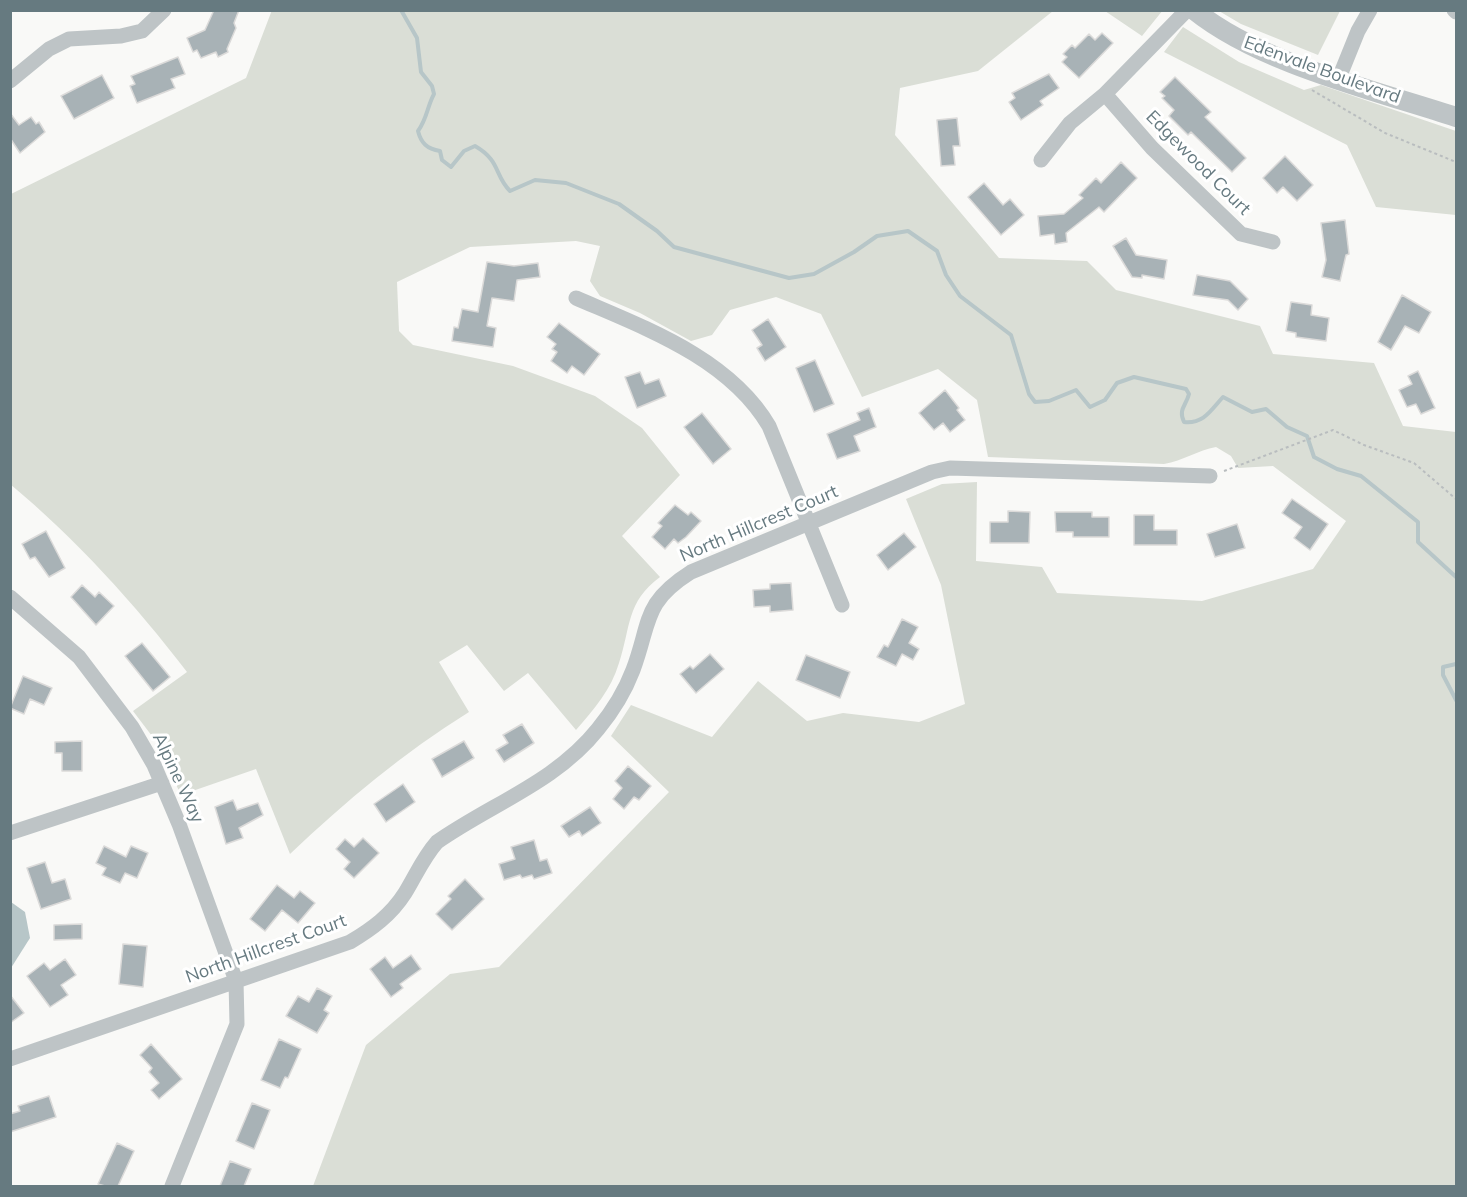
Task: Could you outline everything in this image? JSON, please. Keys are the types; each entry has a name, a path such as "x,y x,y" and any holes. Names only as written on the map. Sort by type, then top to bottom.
{"street":[{"path":"10,81 49,49 69,39 121,36 142,31 164,10"},
{"path":"1041,160 1070,123 1105,94 1187,10"},
{"name":"Edenvale Boulevard","path":"1194,10 1212,25 1248,46 1456,117"},
{"path":"1339,78 1354,40 1370,10"},
{"name":"Edgewood Court","path":"1105,94 1152,148 1241,234 1273,242"},
{"path":"576,298 683,348 710,365 745,393 758,407 769,426 842,605"},
{"name":"North Hillcrest Court","path":"10,1059 350,942 371,930 390,913 405,893 424,856 437,842 545,778 575,756 610,714 633,670 651,610 661,594 692,572 932,472 950,468 1210,476"},
{"name":"Alpine Way","path":"10,597 79,657 132,728 162,783 236,981 237,1024 172,1186"},
{"path":"10,833 162,783"}],"path":[{"path":"1304,85 1385,133 1456,162"},
{"path":"1210,476 1255,462 1333,430 1364,445 1414,463 1456,499"}],"shaded area":[{"path":"272,10 1053,11 978,71 900,88 895,135 999,258 1087,261 1116,290 1260,326 1273,354 1374,363 1403,426 1456,432 1456,1186 313,1186 366,1045 450,974 499,967 669,792 611,736 631,705 712,737 758,681 807,721 843,713 919,722 965,704 941,585 906,499 942,484 977,482 976,561 1042,567 1057,593 1202,601 1313,569 1346,521 1273,466 1238,468 1231,456 1216,447 1164,464 988,457 977,400 938,369 862,397 821,314 776,297 730,310 712,335 691,341 640,313 600,296 590,281 600,246 576,241 470,247 397,282 399,331 413,345 513,366 595,396 642,428 680,475 622,536 660,577 649,586 635,606 616,673 607,691 576,730 528,673 504,691 467,645 439,662 469,712 376,778 290,854 256,769 181,795 155,740 133,711 187,672 104,573 10,484 11,194 246,78"},
{"path":"1105,10 1163,10 1142,36 1105,11"},
{"path":"1219,11 1340,11 1318,55 1241,24"},
{"path":"1183,27 1239,62 1304,90 1321,85 1456,131 1456,215 1376,207 1347,145 1164,52"},
{"path":"11,902 25,912 30,938 11,968"}],"building":[{"path":"214,10 239,10 234,23 236,28 227,49 228,52 218,57 216,52 201,58 197,50 193,52 187,38 205,30"},
{"path":"1102,33 1113,43 1079,78 1062,62 1067,57 1063,54 1072,45 1075,48 1089,34 1095,40"},
{"path":"178,57 185,74 171,79 175,88 137,103 130,86 135,84 131,76"},
{"path":"1049,74 1059,88 1040,101 1043,105 1021,120 1009,102 1015,98 1012,93"},
{"path":"102,75 114,98 74,119 61,96"},
{"path":"1175,77 1211,112 1205,117 1246,158 1232,172 1191,132 1188,135 1169,116 1174,110 1162,98 1165,96 1160,92"},
{"path":"10,113 19,125 31,117 36,124 39,122 45,132 20,153 10,138"},
{"path":"957,118 960,146 953,146 955,165 941,166 937,120"},
{"path":"1285,156 1313,185 1297,201 1283,187 1277,193 1263,178"},
{"path":"1121,162 1137,178 1104,212 1099,207 1066,233 1067,242 1055,244 1054,234 1040,236 1038,216 1064,214 1083,198 1079,195 1096,178 1101,183"},
{"path":"984,183 1003,205 1010,199 1024,215 1001,235 968,197"},
{"path":"1345,220 1349,254 1346,255 1340,281 1322,277 1326,260 1321,223"},
{"path":"1126,238 1136,255 1167,260 1164,279 1142,275 1142,278 1132,277 1113,246"},
{"path":"487,262 514,266 538,263 540,277 517,280 514,301 492,298 487,326 496,328 493,347 452,341 454,327 458,328 462,309 478,312"},
{"path":"1197,275 1230,281 1248,299 1238,310 1228,300 1193,295"},
{"path":"1402,295 1431,312 1419,333 1405,326 1391,350 1378,342"},
{"path":"1291,302 1312,305 1311,315 1329,318 1326,341 1296,337 1296,333 1286,331"},
{"path":"768,319 786,347 765,361 757,348 762,345 752,330"},
{"path":"559,323 600,354 584,375 572,366 567,373 551,361 557,352 552,349 556,344 547,337"},
{"path":"815,360 834,404 814,412 796,368"},
{"path":"1418,371 1435,408 1421,414 1416,404 1407,407 1399,390 1412,384 1408,376"},
{"path":"640,372 645,384 659,379 666,396 637,408 625,377"},
{"path":"945,390 965,420 950,432 943,423 934,430 919,413"},
{"path":"869,408 876,427 854,436 860,451 837,459 827,434 860,420 857,413"},
{"path":"702,413 731,449 713,464 684,427"},
{"path":"1292,499 1328,524 1310,550 1294,538 1302,527 1282,513"},
{"path":"675,505 688,515 691,512 701,521 686,537 678,543 674,539 665,549 652,537 662,526 658,523"},
{"path":"1008,511 1030,512 1029,543 990,543 990,522 1008,522"},
{"path":"1055,512 1092,512 1092,517 1109,517 1109,537 1073,537 1073,532 1056,532"},
{"path":"1134,515 1154,515 1154,530 1177,530 1177,545 1134,545"},
{"path":"1237,524 1245,548 1215,557 1207,534"},
{"path":"46,531 65,568 49,577 35,557 30,559 22,544"},
{"path":"904,533 916,547 888,570 877,555"},
{"path":"791,583 793,610 770,612 770,606 754,607 753,590 770,589 770,584"},
{"path":"82,585 95,597 99,592 114,606 96,625 71,597"},
{"path":"902,619 918,627 909,643 919,649 913,660 902,654 896,666 877,657 884,645 888,647"},
{"path":"142,643 170,677 153,691 125,656"},
{"path":"710,654 724,669 696,693 680,674 690,666 693,669"},
{"path":"806,655 850,672 840,698 796,680"},
{"path":"23,676 52,688 44,705 30,699 24,714 10,708"},
{"path":"522,724 534,743 504,762 496,750 508,743 503,735"},
{"path":"82,741 82,771 62,771 62,753 55,753 55,742"},
{"path":"464,741 474,758 442,777 432,759"},
{"path":"628,766 651,786 639,800 634,797 624,809 613,799 622,788 615,781"},
{"path":"403,784 415,802 386,822 374,804"},
{"path":"233,800 237,810 258,803 263,815 239,828 243,838 226,844 215,807"},
{"path":"590,807 601,823 582,836 579,831 569,837 561,826"},
{"path":"363,838 379,853 354,878 344,869 350,862 336,849 345,839 354,847"},
{"path":"534,840 540,861 547,859 552,873 534,879 532,875 522,878 520,875 504,880 499,864 515,859 511,847"},
{"path":"104,846 126,857 131,846 148,853 137,878 125,873 120,883 102,875 106,868 96,863"},
{"path":"45,862 52,883 65,879 71,899 41,909 27,868"},
{"path":"465,879 484,899 452,930 436,914 451,899 448,896"},
{"path":"277,885 294,898 300,891 315,903 298,923 282,910 265,931 250,919"},
{"path":"82,924 82,939 54,940 54,925"},
{"path":"123,944 147,946 143,987 119,984"},
{"path":"411,955 421,969 400,984 403,988 391,997 370,969 385,957 393,968"},
{"path":"65,959 76,975 61,985 68,995 50,1007 27,976 44,963 50,970"},
{"path":"317,988 332,996 324,1010 329,1013 317,1033 286,1016 298,996 309,1002"},
{"path":"10,995 24,1013 10,1023"},
{"path":"279,1039 301,1049 288,1078 285,1077 280,1088 261,1080"},
{"path":"151,1044 182,1079 159,1099 151,1090 159,1083 149,1072 152,1068 140,1055"},
{"path":"49,1096 56,1117 10,1132 10,1114 20,1111 18,1106"},
{"path":"252,1103 270,1110 254,1149 236,1141"},
{"path":"117,1143 134,1151 118,1186 98,1184"},
{"path":"230,1161 251,1169 244,1186 220,1186"}],"waterway":[{"path":"401,10 417,38 421,72 432,86 434,94 418,131 419,135 428,147 440,151 442,160 451,167 464,151 475,146 489,157 510,191 535,180 566,183 619,204 657,231 674,247 789,278 814,274 854,252 877,236 908,231 937,251 946,275 960,296 1011,335 1029,394 1035,402 1049,401 1076,390 1090,407 1105,400 1117,383 1134,377 1186,389 1189,394 1182,411 1184,422 1197,421 1202,418 1223,397 1252,412 1266,409 1287,427 1307,436 1314,457 1337,469 1361,476 1418,522 1418,542 1456,577"},
{"path":"1456,664 1443,667 1443,675 1456,700"}]}
